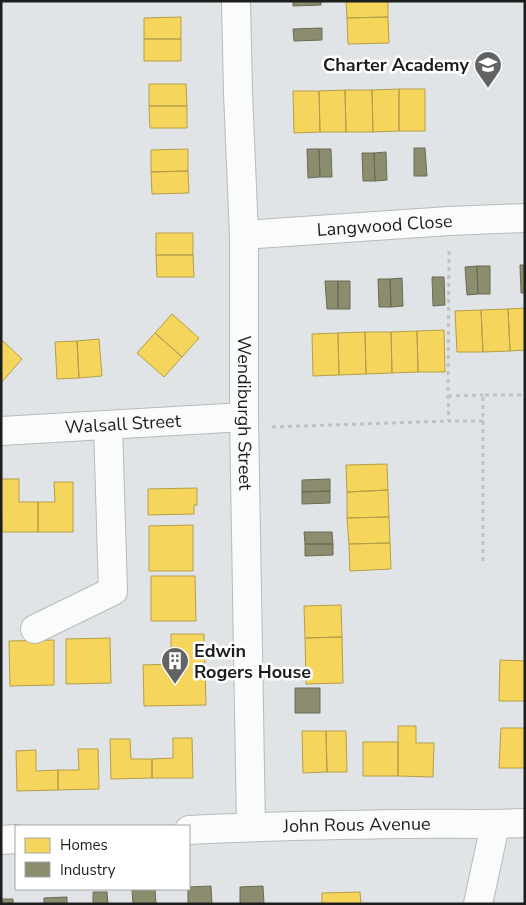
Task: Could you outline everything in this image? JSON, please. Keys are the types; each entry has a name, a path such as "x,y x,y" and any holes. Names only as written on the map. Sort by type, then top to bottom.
{"street":[{"name":"Wendiburgh Street","path":"236,1 244,235 244,422 251,827"},
{"name":"Langwood Close","path":"244,235 449,221 525,218"},
{"name":"Walsall Street","path":"1,431 108,425 244,422"},
{"path":"35,629 113,591 108,425"},
{"name":"John Rous Avenue","path":"190,830 405,824 525,824"},
{"path":"478,904 495,824"},
{"path":"1,840 15,840"}],"path":[{"path":"449,221 449,421"},
{"path":"483,395 483,566"},
{"path":"448,396 525,395"},
{"path":"244,422 482,421"}],"building: Homes":[{"path":"346,1 388,1 388,17 347,18"},
{"path":"181,17 181,39 144,39 144,18"},
{"path":"388,17 389,43 348,44 347,18"},
{"path":"144,39 181,39 181,61 144,61"},
{"path":"149,84 186,84 187,106 149,106"},
{"path":"399,89 425,89 425,131 399,131"},
{"path":"399,89 399,131 373,132 372,90"},
{"path":"345,90 372,90 373,132 346,132"},
{"path":"345,90 346,132 320,132 319,91"},
{"path":"293,91 319,91 320,132 294,133"},
{"path":"149,106 187,106 187,128 150,128"},
{"path":"188,149 188,171 151,172 151,150"},
{"path":"188,171 189,193 152,194 151,172"},
{"path":"156,233 193,233 193,255 156,255"},
{"path":"156,255 193,255 194,277 157,277"},
{"path":"525,308 525,350 510,351 508,309"},
{"path":"508,309 510,351 483,352 481,310"},
{"path":"481,310 483,352 457,352 455,311"},
{"path":"172,314 199,338 182,357 155,333"},
{"path":"444,330 445,372 418,372 417,331"},
{"path":"417,331 418,372 392,373 391,332"},
{"path":"365,332 366,374 339,375 338,333"},
{"path":"365,332 391,332 392,373 366,374"},
{"path":"155,333 182,357 164,377 137,353"},
{"path":"338,333 339,375 313,376 312,334"},
{"path":"99,339 102,376 79,378 77,341"},
{"path":"3,341 22,359 1,383 1,343"},
{"path":"77,341 79,378 57,379 55,342"},
{"path":"387,464 388,490 347,492 346,465"},
{"path":"1,479 19,479 19,502 38,502 38,532 2,532"},
{"path":"54,482 73,482 73,532 38,532 38,502 55,502"},
{"path":"197,488 197,505 194,505 194,514 148,515 148,489"},
{"path":"388,490 389,517 347,518 347,492"},
{"path":"389,517 390,543 349,544 347,518"},
{"path":"193,525 193,571 149,571 149,526"},
{"path":"390,543 391,569 350,571 349,544"},
{"name":"Edwin Rogers House","path":"151,576 195,576 196,621 151,621"},
{"path":"341,605 342,637 305,638 304,606"},
{"name":"Edwin Rogers House","path":"171,634 204,634 206,705 144,706 143,665 171,664"},
{"path":"342,637 343,683 306,684 305,638"},
{"path":"110,638 111,683 66,684 66,639"},
{"path":"54,640 54,685 10,686 9,641"},
{"path":"500,660 525,661 525,701 499,701"},
{"path":"398,726 416,726 416,743 434,743 433,777 398,776"},
{"path":"501,728 525,728 525,768 499,768"},
{"path":"302,731 326,731 327,772 303,773"},
{"path":"326,731 346,731 347,772 327,772"},
{"path":"173,738 192,738 193,778 152,778 152,759 173,758"},
{"path":"110,739 130,739 131,759 152,759 152,778 111,779"},
{"path":"363,742 398,742 398,776 363,776"},
{"path":"78,749 98,749 99,789 58,790 58,770 79,770"},
{"path":"36,750 36,771 58,770 58,790 17,791 16,751"},
{"path":"360,892 361,904 322,904 322,893"}],"building: Industry":[{"path":"293,1 321,1 321,5 293,6"},
{"path":"322,28 322,40 294,41 293,29"},
{"path":"414,148 425,148 427,176 414,176"},
{"path":"307,149 319,149 320,177 308,178"},
{"path":"319,149 331,149 332,177 320,177"},
{"path":"386,152 387,180 375,181 374,153"},
{"path":"362,153 374,153 375,181 363,181"},
{"path":"520,265 525,265 525,293 521,293"},
{"path":"477,266 478,294 467,295 465,267"},
{"path":"477,266 490,266 490,294 478,294"},
{"path":"432,277 444,277 445,305 433,306"},
{"path":"402,278 403,306 391,307 390,279"},
{"path":"378,279 390,279 391,307 379,307"},
{"path":"325,281 338,281 338,309 327,309"},
{"path":"338,281 350,281 350,309 338,309"},
{"path":"330,479 330,491 302,492 302,480"},
{"path":"330,491 330,503 302,504 302,492"},
{"path":"304,532 332,532 333,544 305,544"},
{"path":"305,544 333,544 333,555 305,556"},
{"path":"295,688 320,688 320,713 295,713"},
{"path":"211,886 212,904 188,904 188,890 190,890 190,887"},
{"path":"263,886 264,904 240,904 240,887"},
{"path":"132,890 155,890 156,904 133,904"},
{"path":"93,892 107,892 108,904 93,904"},
{"path":"67,897 67,904 44,904 44,898"},
{"path":"1,899 13,899 13,904 1,904"}],"place":[{"name":"Charter Academy","path":"488,89"},
{"name":"Edwin Rogers House","path":"175,685"}]}
